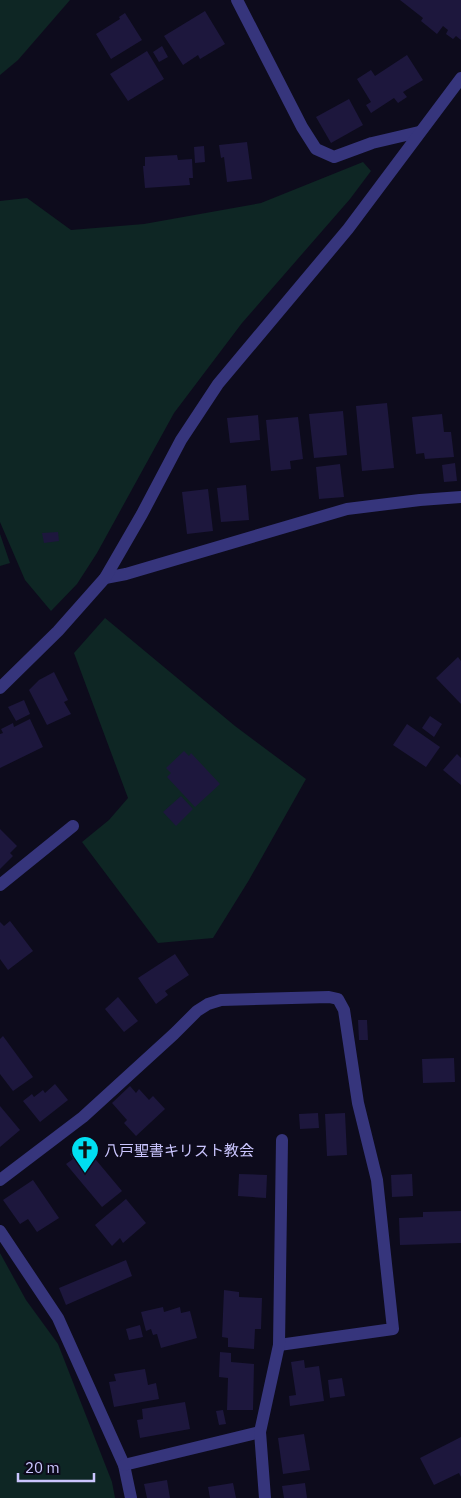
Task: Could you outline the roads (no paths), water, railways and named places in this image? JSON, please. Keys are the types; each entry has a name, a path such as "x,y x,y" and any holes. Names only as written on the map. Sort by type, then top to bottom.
{"street":[{"path":"237,0 302,127 316,149 334,158 372,143 419,132"},
{"path":"0,688 58,631 105,578 182,440 218,384 348,230 461,78"},
{"path":"105,578 126,574 347,509 420,500 461,498"},
{"path":"0,885 73,826"},
{"path":"0,1180 83,1117 197,1011 208,1004 230,1000 329,997 338,999 344,1010 358,1103 377,1180 393,1329 279,1345"},
{"path":"265,1498 260,1432 279,1345 282,1140"},
{"path":"0,1231 58,1318 124,1465 131,1498"},
{"path":"124,1465 260,1432"}],"place":[{"name":"八戸聖書キリスト教会","path":"85,1174"}]}
